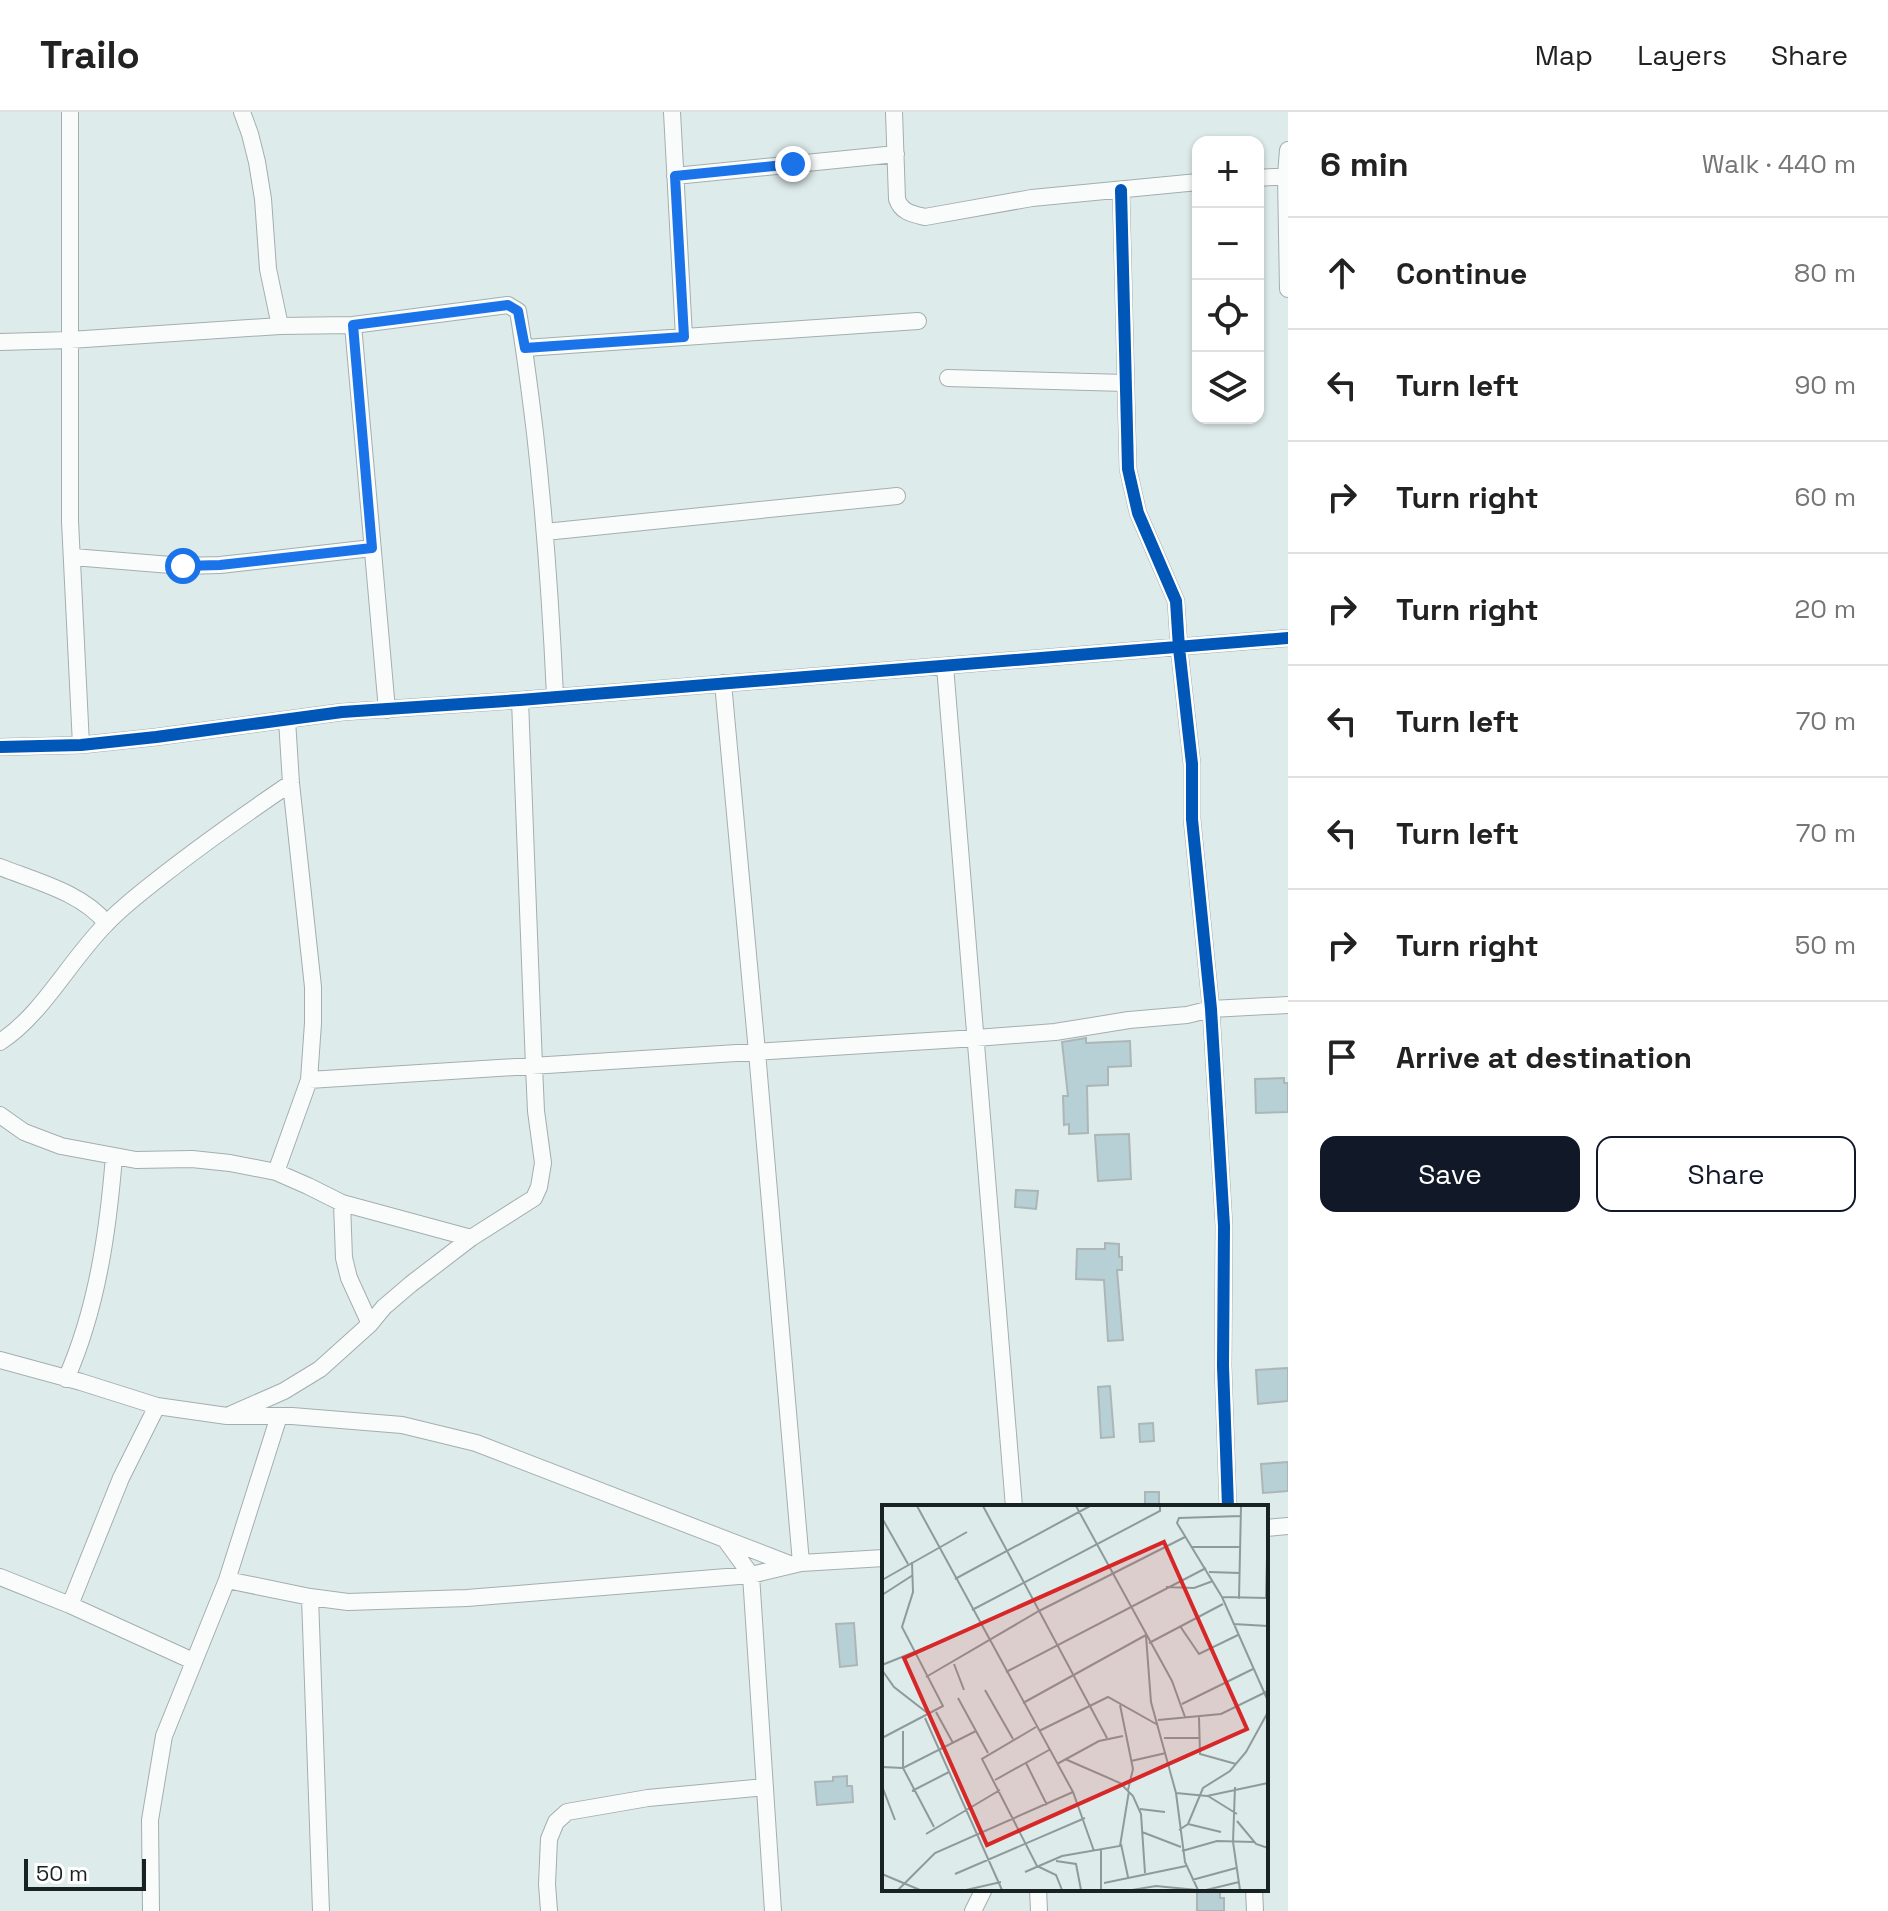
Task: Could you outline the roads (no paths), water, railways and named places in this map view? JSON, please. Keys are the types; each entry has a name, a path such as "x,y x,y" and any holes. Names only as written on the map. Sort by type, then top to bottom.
{"street":[{"path":"70,112 70,521 81,745"},
{"path":"242,112 257,162 268,269 280,326"},
{"path":"672,112 684,337"},
{"path":"899,114 896,154 899,207 925,217 1032,198 1192,183"},
{"path":"1288,150 1288,289"},
{"path":"675,176 896,154"},
{"path":"1264,178 1287,176"},
{"path":"1121,190 1128,469 1138,513 1176,601 1192,764 1192,819 1211,1009 1224,1226 1223,1366 1228,1505"},
{"path":"0,342 280,326 353,325 508,305 518,311 542,492 555,696"},
{"path":"525,348 918,321"},
{"path":"353,325 387,710"},
{"path":"948,378 1126,383"},
{"path":"545,532 897,496"},
{"path":"73,557 183,566 220,565 372,548"},
{"path":"0,747 81,745 342,712 1288,638"},
{"path":"945,666 1014,1505"},
{"path":"723,683 757,1052 797,1564"},
{"path":"227,1416 284,1391 320,1369 411,1284 471,1238 534,1198 539,1187 543,1163 536,1111 520,700"},
{"path":"276,1172 309,1080 313,1023 313,987 287,720"},
{"path":"0,1042 36,1008 106,923 194,851 291,783"},
{"path":"0,867 82,901 97,911 106,923"},
{"path":"309,1080 1055,1032 1129,1020 1187,1015 1211,1009 1288,1005"},
{"path":"0,1115 24,1132 61,1146 136,1160 192,1159 276,1172 342,1203 471,1238"},
{"path":"66,1379 75,1358 103,1258 114,1156"},
{"path":"342,1203 344,1258 349,1278 370,1324"},
{"path":"0,1360 157,1406 227,1416 283,1416 402,1425 476,1443 726,1541 797,1564"},
{"path":"151,1911 150,1820 164,1736 227,1580 283,1416 284,1391"},
{"path":"70,1605 121,1478 157,1406"},
{"path":"1268,1528 1288,1526"},
{"path":"726,1541 751,1575 773,1911"},
{"path":"227,1580 348,1602 467,1598 751,1575 797,1564 882,1558"},
{"path":"0,1577 193,1661"},
{"path":"310,1597 321,1911"},
{"path":"549,1911 549,1839 556,1822 567,1812 648,1798 765,1787"},
{"path":"973,1911 983,1891"},
{"path":"1038,1891 1039,1911"},
{"path":"1254,1891 1255,1911"}]}
